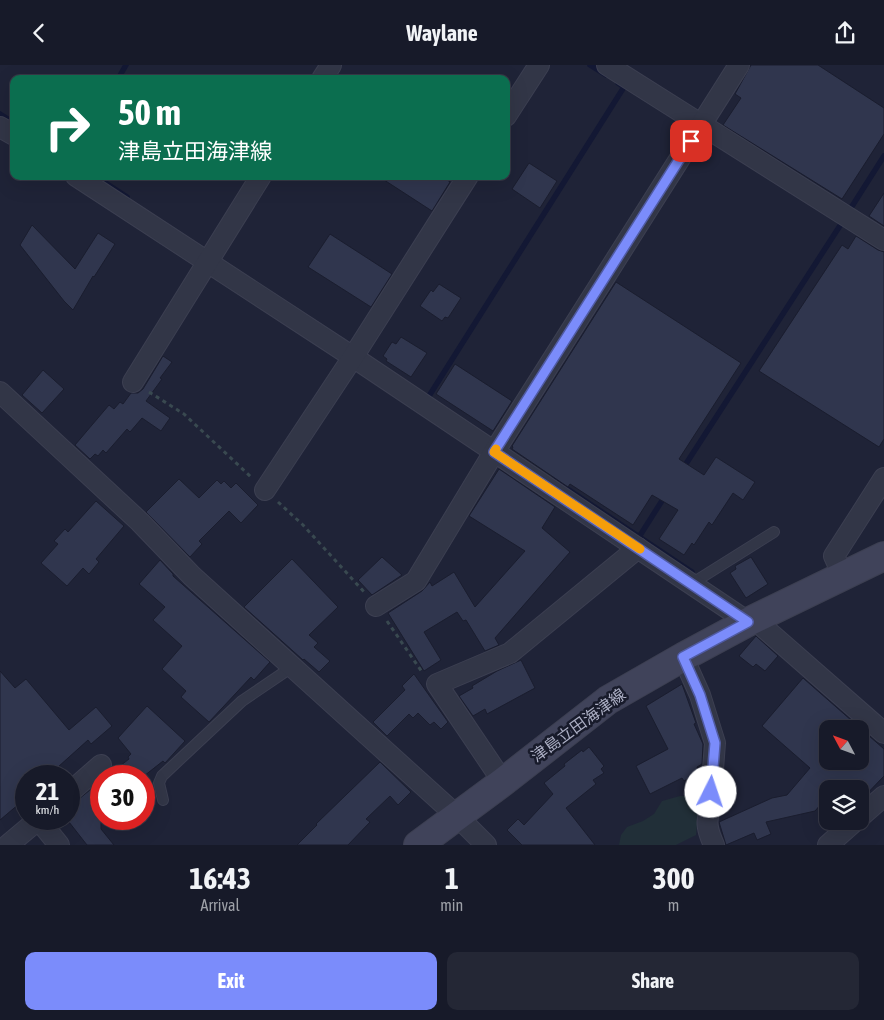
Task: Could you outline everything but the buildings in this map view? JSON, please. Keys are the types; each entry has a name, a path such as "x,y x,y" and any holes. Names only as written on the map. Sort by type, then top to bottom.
{"main road":[{"name":"津島立田海津線","path":"418,845 608,699 751,621 884,556"}],"street":[{"path":"510,110 539,65"},
{"path":"607,65 884,240"},
{"path":"376,606 416,581 494,452 739,65"},
{"path":"82,180 751,621 884,733"},
{"path":"133,382 259,180"},
{"path":"265,490 353,357 465,180"},
{"path":"0,393 140,522 192,576 457,816 486,845"},
{"path":"843,576 834,556 884,478"},
{"path":"502,782 437,684 510,653 638,548"},
{"path":"683,657 700,695 715,743 710,809 706,819 714,845"},
{"path":"80,783 90,775"},
{"path":"869,809 884,796"},
{"path":"8,845 25,830"},
{"path":"47,830 59,845"},
{"path":"828,845 845,830"}],"lane":[{"path":"691,583 774,533"},
{"path":"164,800 160,783 162,776 242,701 292,667"}],"path":[{"path":"133,382 184,414 302,525 376,606 423,673 437,684"}],"shaded area":[{"path":"680,796 700,796 696,835 676,845 619,845 621,835 627,827 643,821 654,814 662,801"}],"waterway":[{"path":"120,75 126,65"},
{"path":"590,65 606,75"},
{"path":"429,396 624,87 618,83"},
{"path":"0,114 10,120"},
{"path":"849,211 884,156"},
{"path":"101,180 127,197"},
{"path":"682,470 843,221"},
{"path":"554,480 692,572"},
{"path":"639,537 665,496"}],"slow traffic":[{"path":"496,449 494,452 640,549"}],"route":[{"path":"691,141 494,452 748,622 683,657 700,695 715,743 711,792"}]}
